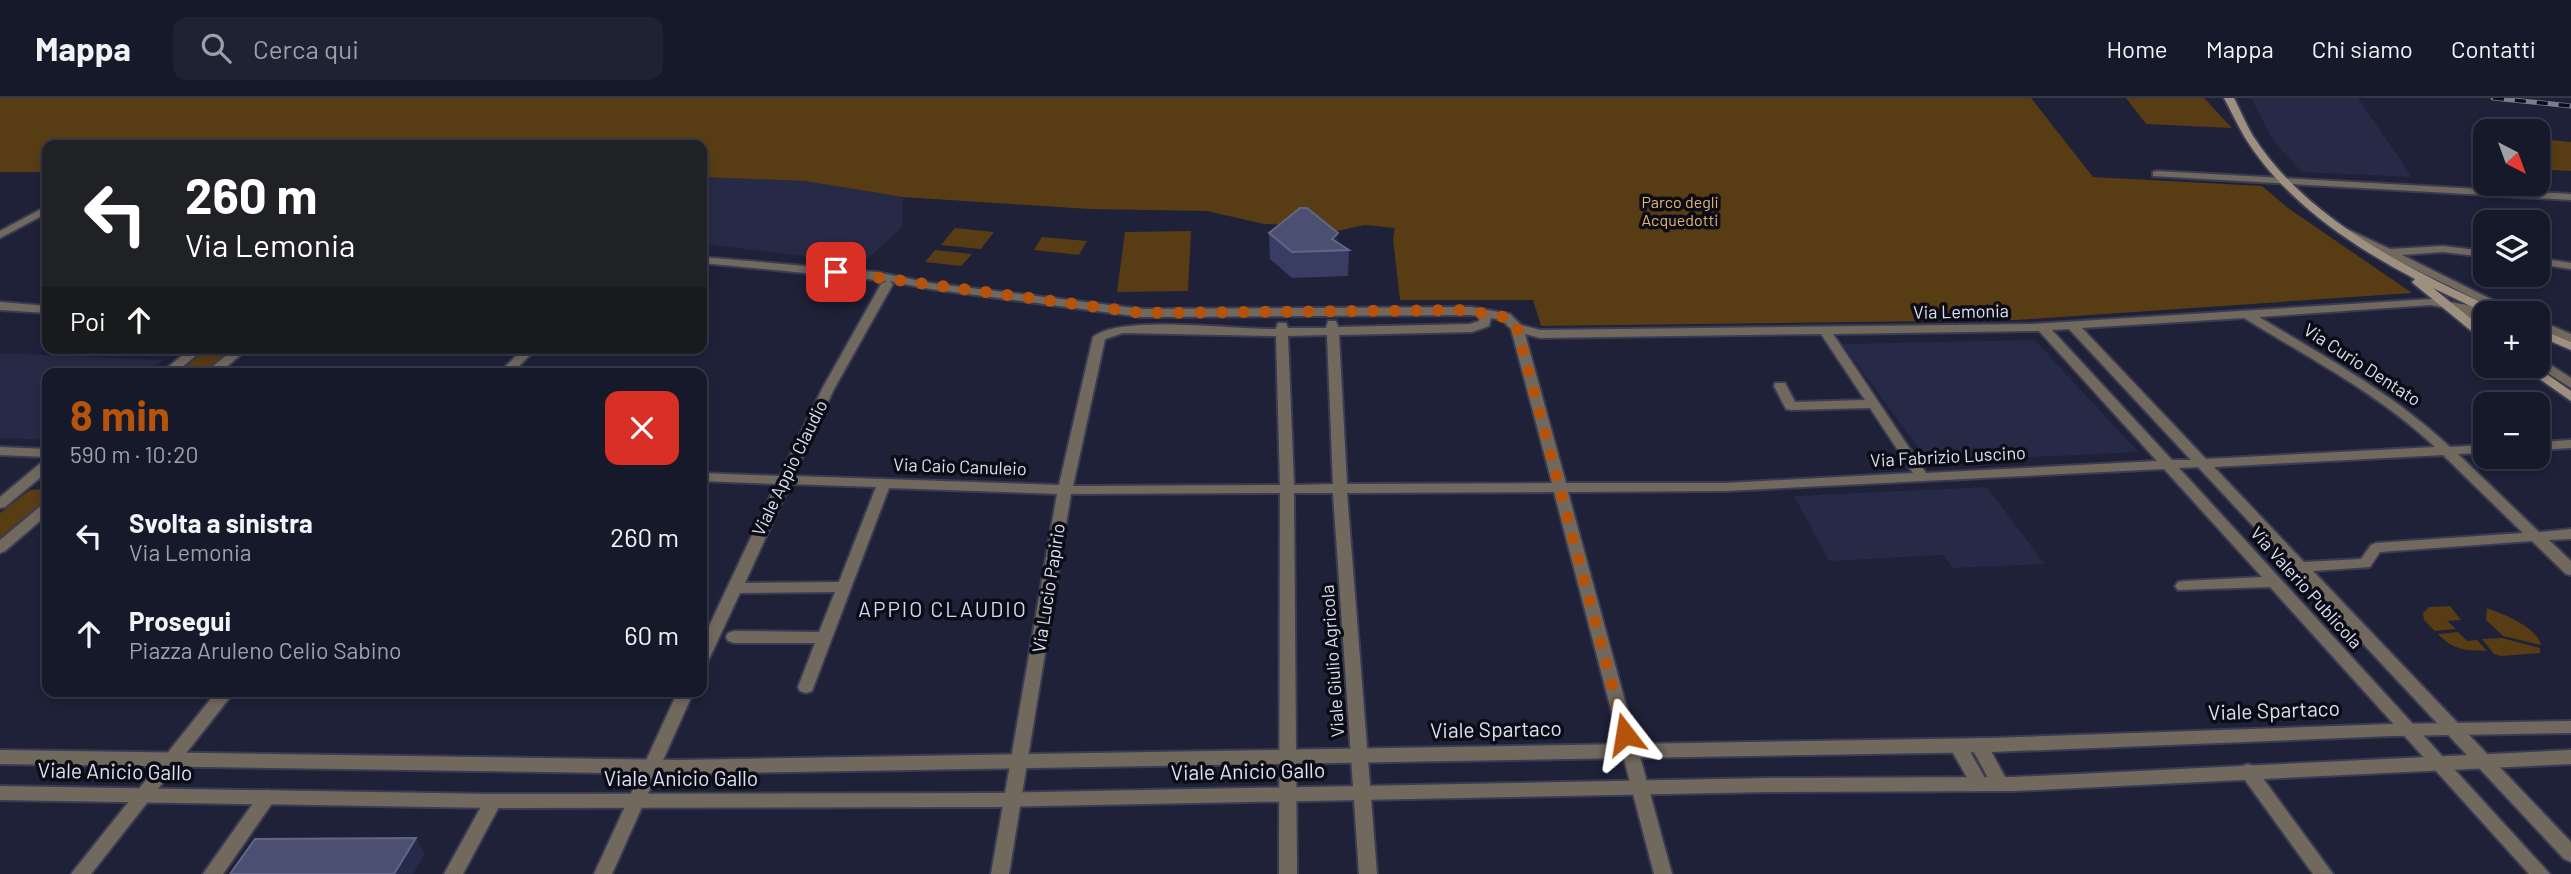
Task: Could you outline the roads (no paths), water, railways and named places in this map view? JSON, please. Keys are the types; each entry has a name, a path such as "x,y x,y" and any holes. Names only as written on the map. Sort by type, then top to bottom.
{"main road":[{"path":"2229,98 2245,134 2284,180 2345,231 2390,256 2473,327"},
{"path":"2550,337 2571,346"},
{"path":"2544,378 2571,397"}],"street":[{"path":"2157,174 2571,197"},
{"path":"0,235 42,212"},
{"path":"2390,256 2443,249 2473,253"},
{"path":"707,254 733,261"},
{"path":"2390,256 2478,301"},
{"path":"707,260 733,261 1142,313"},
{"path":"2550,263 2571,266"},
{"path":"872,278 887,284 930,286"},
{"name":"Viale Appio Claudio","path":"707,646 836,374 887,284"},
{"path":"1031,299 1099,312 1131,329 1282,333 1476,328 1485,323 1485,314"},
{"path":"2443,303 2473,318"},
{"name":"Via Lemonia","path":"1142,313 1464,310 1506,317 1517,328 1540,334 2043,328 2443,303 2473,308"},
{"path":"0,306 42,310"},
{"path":"1282,311 1287,488 1288,874"},
{"name":"Viale Giulio Agricola","path":"1332,311 1340,488 1368,874"},
{"path":"1131,329 1132,321 1142,313"},
{"name":"Via Curio Dentato","path":"2248,315 2382,397 2449,451 2571,570"},
{"name":"Via Valerio Publicola","path":"2073,326 2571,854"},
{"path":"1517,328 1663,874"},
{"name":"Via Valerio Publicola","path":"2043,328 2541,874"},
{"name":"Via Lucio Papirio","path":"1000,874 1066,490 1098,338 1112,330 1131,329"},
{"path":"2550,329 2571,338"},
{"path":"1826,332 1871,404 1923,478"},
{"path":"173,368 191,354"},
{"path":"217,368 235,354"},
{"path":"510,368 525,354"},
{"path":"2550,369 2571,384"},
{"path":"1780,386 1791,406 1871,404"},
{"path":"2550,445 2571,444"},
{"name":"Via Fabrizio Luscino","path":"1340,488 1726,487 2473,450"},
{"path":"0,451 42,453"},
{"path":"0,504 42,470"},
{"name":"Via Caio Canuleio","path":"707,477 1066,490 1340,488"},
{"path":"806,687 842,587 884,484"},
{"path":"0,548 42,512"},
{"path":"2301,567 2365,564 2376,548 2571,534"},
{"path":"2183,586 2274,582"},
{"path":"734,588 842,587"},
{"path":"734,637 825,638"},
{"path":"80,874 222,697"},
{"path":"603,874 683,697"},
{"name":"Viale Spartaco","path":"1286,757 1958,746 2409,729 2571,727"},
{"path":"1979,745 1999,782"},
{"path":"1958,746 1979,783"},
{"name":"Viale Anicio Gallo","path":"0,757 651,767 1286,757"},
{"path":"1362,793 1999,782 2014,784 2571,757"},
{"path":"2248,771 2324,874"},
{"name":"Viale Anicio Gallo","path":"0,793 636,802 1013,800 1362,793"},
{"path":"212,874 267,797"},
{"path":"453,874 494,801"}],"railway":[{"path":"2493,98 2571,106"}],"district":[{"name":"APPIO CLAUDIO","path":"943,610"}],"park label":[{"name":"Parco degli Acquedotti","path":"1680,211"}]}
